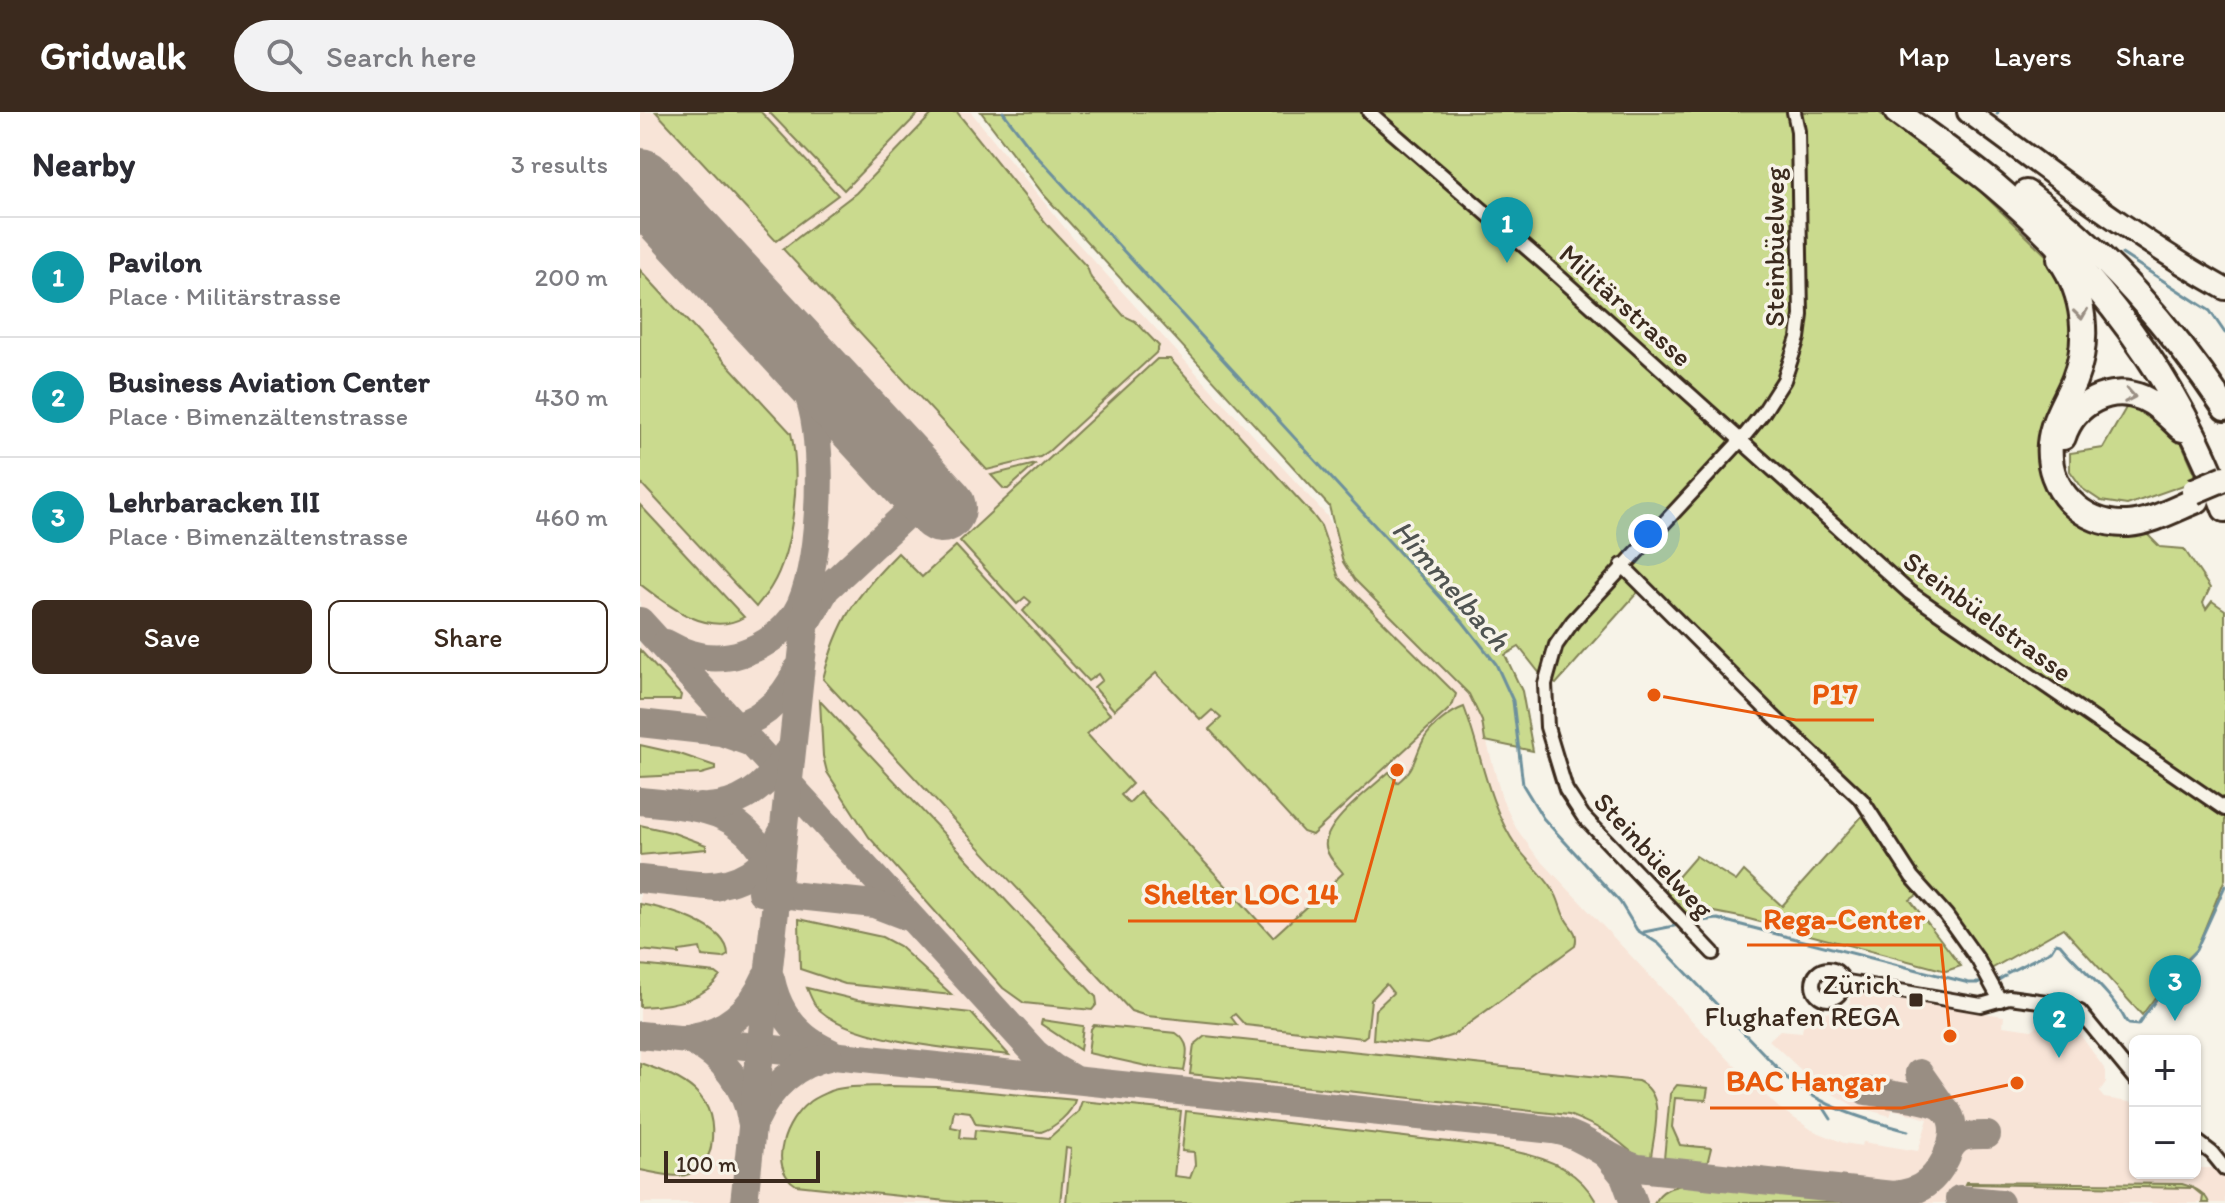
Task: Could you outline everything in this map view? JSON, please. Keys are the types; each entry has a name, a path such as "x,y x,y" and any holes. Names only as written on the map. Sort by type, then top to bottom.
{"highway":[{"path":"1897,112 2062,223 2136,295 2181,346 2225,408"},
{"path":"1921,112 2091,259 2136,314 2183,386 2225,470"},
{"path":"2017,195 2117,313 2156,368 2198,444 2225,509"},
{"path":"2017,195 2064,265 2081,308 2083,336 2079,363 2050,443 2051,467 2060,490 2071,504 2086,515 2120,524 2147,520 2225,478"},
{"path":"2198,444 2157,406 2143,398 2119,393 2094,399 2082,407 2068,425 2061,449 2065,474 2072,488 2089,503 2104,510 2139,511 2225,489"}],"main road":[{"path":"1968,112 2142,238 2225,289"}],"street":[{"name":"Militärstrasse","path":"1369,112 1741,440"},
{"name":"Steinbüelweg","path":"1713,953 1572,803 1561,779 1545,713 1545,684 1556,645 1573,621 1741,440 1784,380 1798,338 1801,315 1798,131 1794,112"},
{"name":"Steinbüelstrasse","path":"1741,440 1909,592 2225,809"},
{"path":"1622,565 1862,800 1912,877 1946,915 1978,960 2000,1000"},
{"path":"1842,981 1981,1005 2009,997 2036,998 2074,1008 2129,1072"},
{"path":"2201,1145 2225,1169"}],"shaded area":[{"path":"640,112 971,112 1073,238 1327,516 1351,576 1470,696 1480,716 1502,799 1516,828 1535,854 1732,1063 1779,1108 1812,1130 1844,1143 1862,1146 1863,1142 1918,1151 1928,1119 1893,1109 1890,1116 1854,1106 1817,1085 1769,1040 1780,1030 1802,1032 1806,1009 1848,1015 1851,993 2004,1016 2003,1026 2032,1030 2047,1019 2072,1023 2106,1071 2106,1082 2099,1092 2104,1098 2129,1102 2129,1179 2201,1179 2201,1168 2217,1168 2225,1179 2225,1203 640,1203"}],"green space":[{"path":"656,112 761,112 838,195 776,241"},
{"path":"769,112 920,112 844,190"},
{"path":"934,112 957,112 1046,223 1087,267 1091,278 1124,316 1135,321 1159,346 1156,353 1049,451 1040,457 987,470 783,249 856,193"},
{"path":"981,112 1878,112 1978,189 2059,268 2079,315 2045,476 2119,534 2146,533 2160,547 2184,549 2210,588 2203,603 2206,609 2212,601 2225,610 2225,879 2196,950 2176,969 2142,1015 2063,928 1991,969 1927,888 1910,900 1961,966 1946,971 1745,918 1709,911 1687,918 1664,893 1696,856 1736,881 1744,871 1782,906 1872,805 1645,584 1556,684 1541,675 1519,647 1505,655 1522,691 1533,751 1485,741 1482,721 1469,694 1354,579 1343,562 1329,506 1044,195"},
{"path":"640,270 791,433 795,490 790,533 779,571 756,607 640,482"},
{"path":"1157,359 1170,359 1312,514 1321,526 1339,578 1456,694 1448,710 1312,835 1303,832 1209,729 1221,718 1212,710 1201,720 1156,673 1114,710 1094,687 1102,680 1098,674 1088,681 1023,611 1031,602 1025,597 1017,604 960,541"},
{"path":"2131,399 2179,437 2198,480 2127,505 2101,501 2083,489 2070,471 2070,453 2103,448"},
{"path":"1036,464 1008,489 1004,489 991,475"},
{"path":"640,505 744,617 716,624 702,621 675,609 640,584"},
{"path":"956,546 1110,714 1087,734 1132,784 1121,795 1129,803 1140,792 1273,937 1343,873 1326,847 1327,838 1340,817 1389,772 1397,783 1411,767 1427,734 1442,720 1464,707 1499,814 1517,847 1555,893 1575,934 1575,946 1453,1035 1427,1044 1373,1039 1375,1010 1393,993 1386,984 1371,1000 1367,1035 1363,1038 1245,1025 1235,1014 1231,1017 1237,1025 1147,1016 1131,1011 823,679 835,640 850,610 898,553 922,577"},
{"path":"640,650 681,695 680,700 640,700"},
{"path":"820,701 1096,997 1097,1004 1092,1010 1024,1003 1003,988 869,837 827,772 823,756"},
{"path":"640,745 680,754 715,766 715,770 701,774 640,777"},
{"path":"640,825 671,832 706,845 706,849 640,855"},
{"path":"640,904 664,909 706,927 718,935 728,955 723,958 702,956 700,948 679,951 679,954 640,950"},
{"path":"799,919 882,937 899,946 952,995 845,984 800,969"},
{"path":"640,965 716,973 720,976 695,997 640,1007"},
{"path":"807,988 857,1000 971,1013 1009,1055 935,1047 851,1028 830,1018 815,1005"},
{"path":"1042,1020 1083,1026 1080,1050 1041,1024"},
{"path":"1094,1025 1176,1033 1186,1045 1184,1071 1088,1053"},
{"path":"1205,1036 1638,1081 1647,1087 1656,1104 1651,1157 1648,1160 1637,1155 1605,1132 1569,1115 1190,1074 1194,1045"},
{"path":"640,1063 684,1082 704,1101 710,1114 711,1147 703,1163 693,1172 678,1176 640,1170"},
{"path":"1677,1085 1708,1088 1706,1100 1675,1098 1672,1127 1680,1145 1711,1148 1707,1164 1664,1159 1670,1094"},
{"path":"937,1087 1075,1100 1062,1119 1041,1132 976,1124 970,1112 954,1110 951,1127 961,1129 960,1138 974,1139 975,1130 1049,1138 1078,1112 1082,1101 1181,1111 1174,1176 1190,1178 1195,1165 1194,1152 1182,1151 1186,1111 1469,1144 1530,1155 1574,1175 1597,1203 1066,1203 1071,1149 1066,1148 1060,1203 965,1203 796,1185 787,1177 782,1166 783,1143 800,1110 819,1096 837,1089"},
{"path":"1966,1182 2182,1184 2194,1188 2198,1190 2209,1203 2202,1203 2203,1196 2193,1188"},
{"path":"1687,1184 1869,1203 1654,1203 1664,1192"}],"waterway":[{"name":"Himmelbach","path":"1003,112 1035,154 1463,622 1496,664 1513,701 1523,785 1543,818 1620,902 1637,930 1659,944 1787,1078 1815,1097 1844,1111 1908,1131"},
{"path":"2122,254 2210,311 2225,333"},
{"path":"2007,973 2051,951 2056,943 2060,944 2104,990 2126,1021 2138,1025 2177,970 2196,950 2225,886"},
{"path":"1692,922 1718,919 1969,983 1984,983"},
{"path":"1644,932 1679,925"},
{"path":"1997,981 2005,976"},
{"name":"Himmelbach","path":"1822,1105 1831,1119"}],"taxiway":[{"path":"666,643 703,657 733,656 758,646 779,632 796,613 811,571 818,513 816,428 798,369 786,345 760,312"},
{"path":"809,619 826,589 928,494"},
{"path":"744,1203 811,572"},
{"path":"640,621 1035,1053 1070,1077"},
{"path":"720,729 745,723 767,710 784,692 797,670"},
{"path":"640,723 721,732 749,742"},
{"path":"700,807 714,807 739,800 771,776 786,754"},
{"path":"640,801 702,809 736,823 762,852 772,874"},
{"path":"700,885 726,883 749,873 768,857 781,834"},
{"path":"640,879 716,887"},
{"path":"761,892 874,904 908,917"},
{"path":"692,1037 716,1030 736,1017 752,1000 765,978"},
{"path":"771,979 779,1003 791,1023 808,1039 830,1052"},
{"path":"640,1035 1553,1130 1576,1137 1638,1168 1893,1195 1920,1188 1934,1176 1946,1158 1953,1127 1950,1117 1945,1109 1930,1102 1866,1091"},
{"path":"692,1042 713,1055 731,1074 744,1096 751,1120"},
{"path":"757,1117 769,1096 786,1078 806,1065 829,1057"},
{"path":"1919,1073 1945,1110"},
{"path":"1948,1152 1960,1139 1987,1135"},
{"path":"1606,1154 1624,1176 1634,1203"},
{"path":"1959,1199 2000,1203"}],"runway":[{"path":"640,183 941,508"}],"place":[{"name":"Pavilon","path":"1507,263"},
{"name":"P17","path":"1654,695"},
{"name":"Shelter LOC 14","path":"1397,770"},
{"name":"Zürich Flughafen REGA","path":"1916,1000"},
{"name":"Lehrbaracken III","path":"2175,1021"},
{"name":"Rega-Center","path":"1950,1036"},
{"name":"Business Aviation Center","path":"2059,1058"},
{"name":"BAC Hangar","path":"2017,1083"}]}
